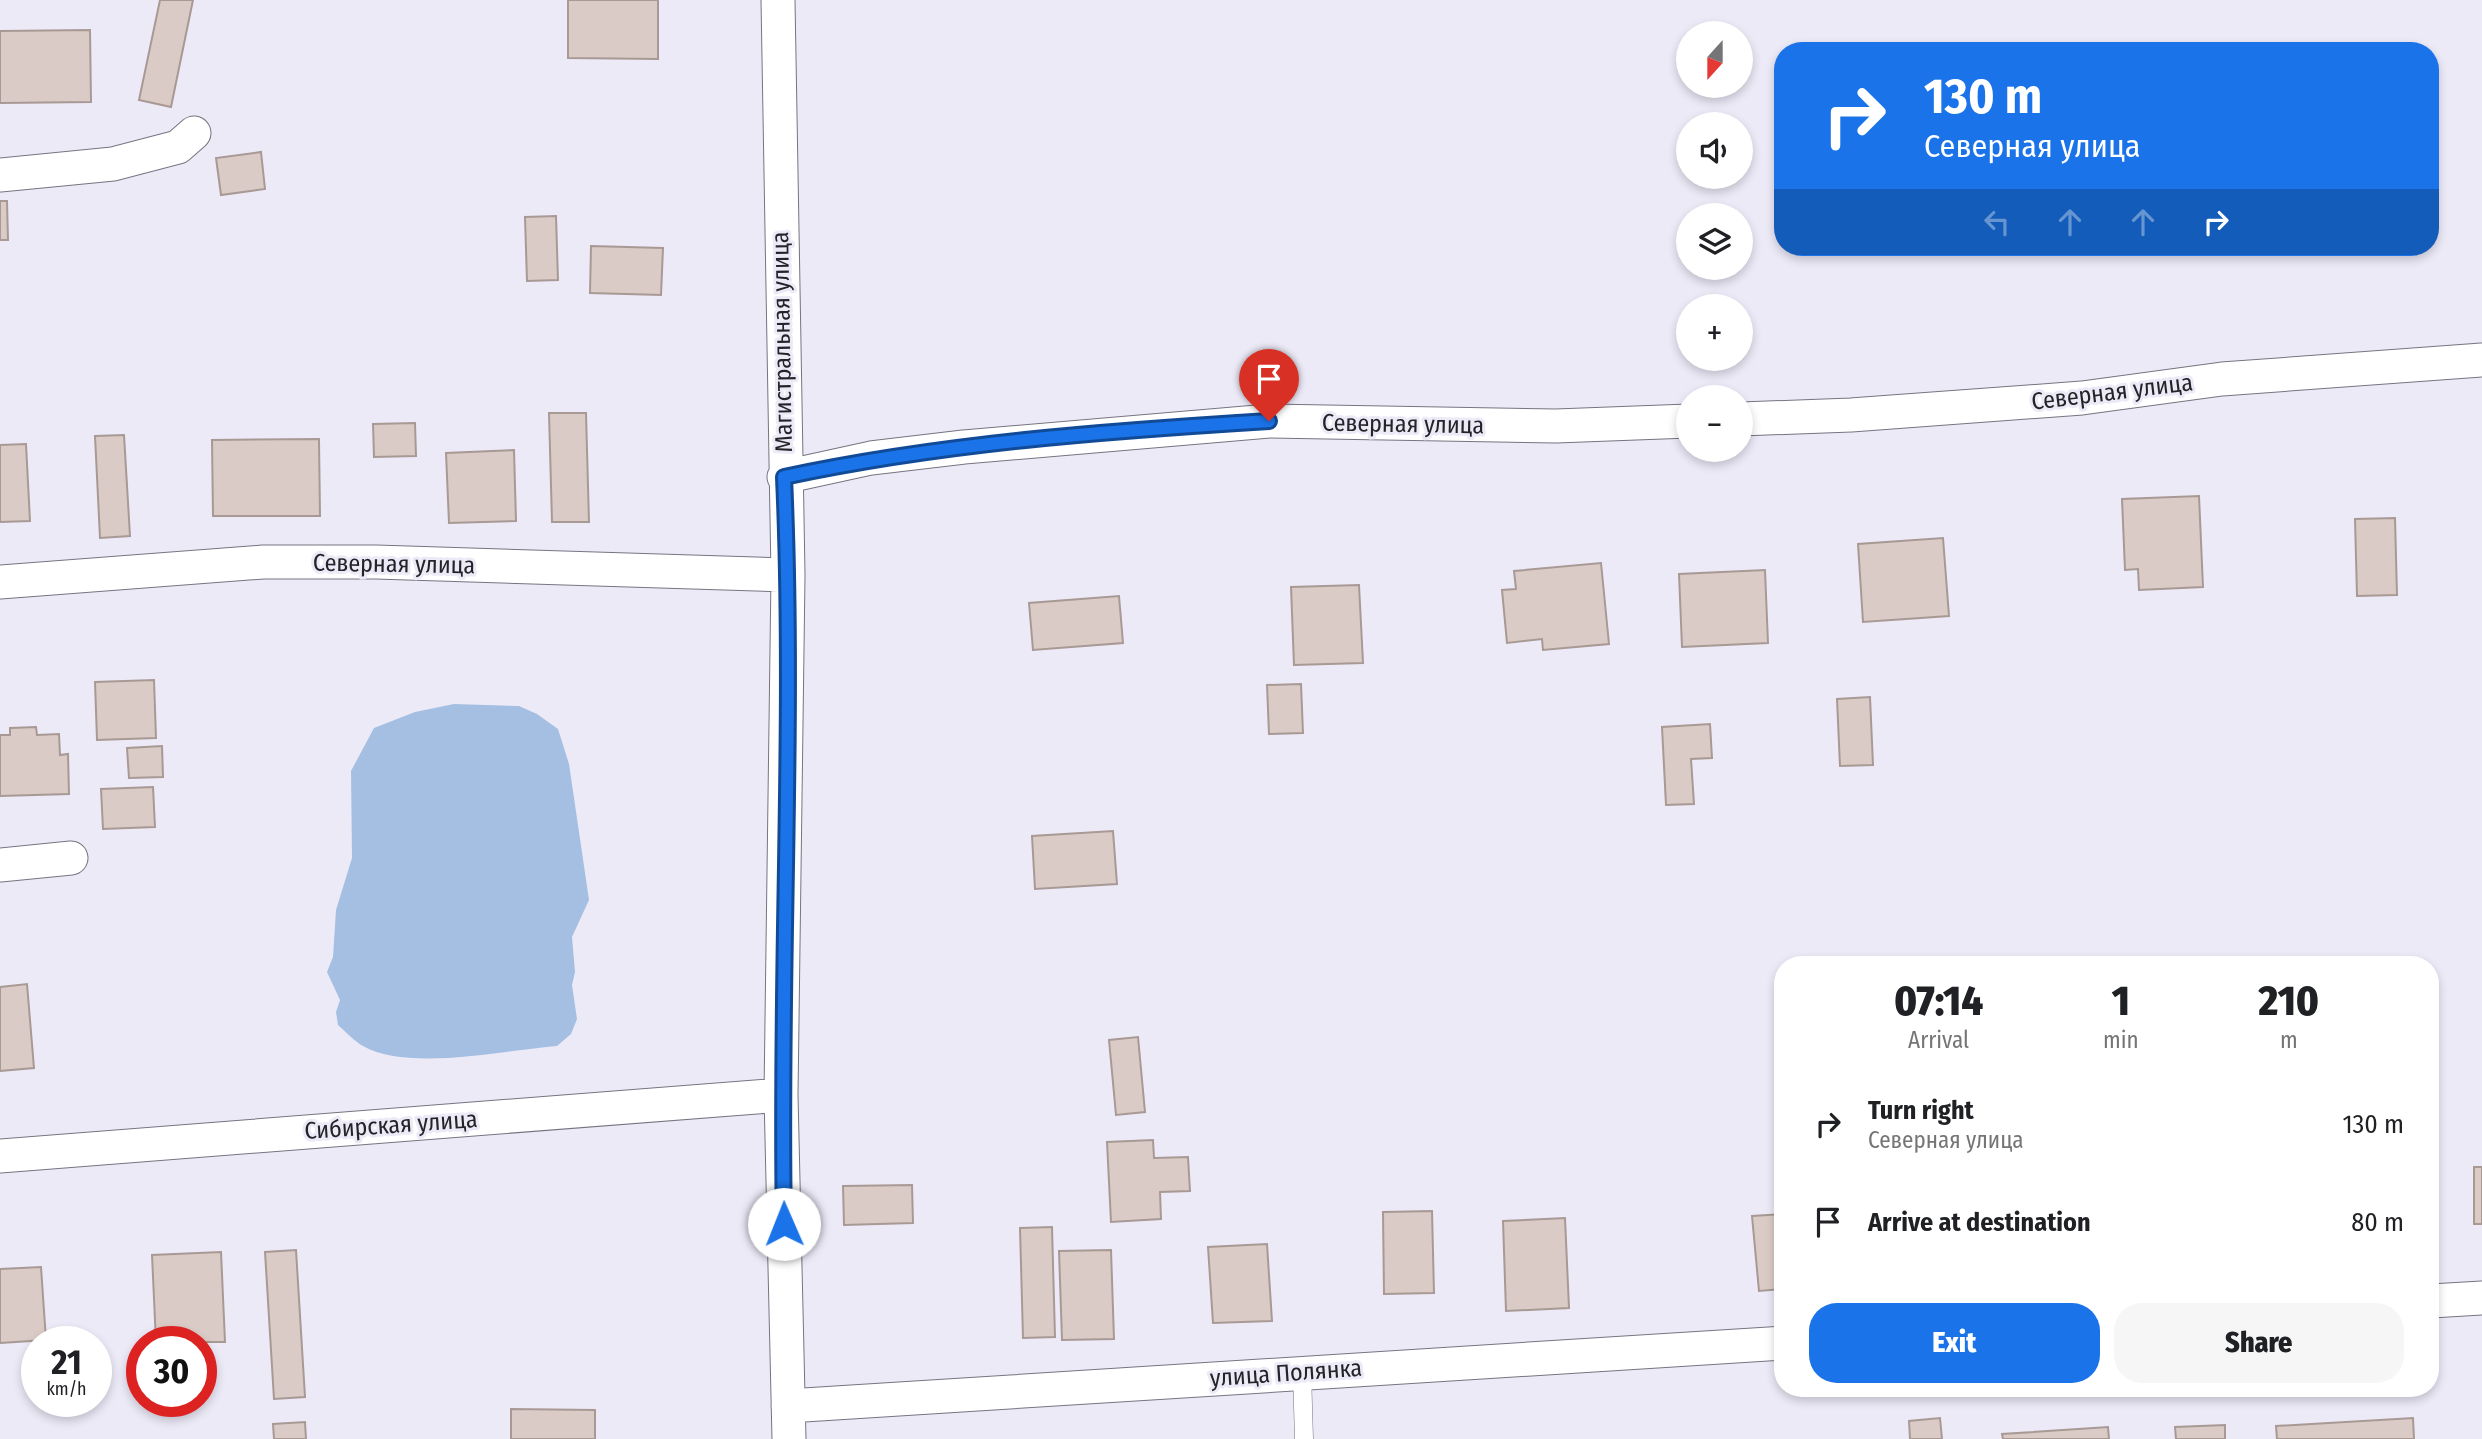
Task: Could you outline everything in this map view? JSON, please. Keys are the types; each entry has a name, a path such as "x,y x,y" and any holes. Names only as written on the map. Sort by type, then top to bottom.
{"street":[{"name":"Магистральная улица","path":"778,0 784,477 788,575 781,1095 789,1439"},
{"path":"0,174 113,164 178,147 194,132"},
{"name":"Северная улица","path":"1753,419 1851,415 2082,398 2222,379 2482,360"},
{"name":"Северная улица","path":"784,477 871,458 964,447 1269,421 1556,426 1676,421"},
{"name":"Северная улица","path":"0,582 263,562 376,562 788,575"},
{"path":"0,865 71,858"},
{"name":"Сибирская улица","path":"0,1156 781,1095"},
{"path":"2439,1300 2482,1297"},
{"name":"улица Полянка","path":"788,1406 1774,1344"}],"lane":[{"path":"1302,1372 1304,1439"}],"water":[{"path":"454,704 519,706 537,714 558,729 569,764 589,900 572,937 575,972 572,985 577,1019 571,1034 557,1046 457,1057 405,1058 382,1054 363,1046 338,1025 336,1012 340,1000 327,972 333,957 336,910 352,858 351,771 374,728 415,712"}],"building":[{"path":"160,0 193,0 171,107 139,100"},
{"path":"568,0 658,0 658,59 568,58"},
{"path":"90,30 91,102 0,103 0,31"},
{"path":"261,152 265,189 221,195 216,158"},
{"path":"0,201 7,201 8,240 0,240"},
{"path":"556,216 558,280 527,281 525,217"},
{"path":"591,246 663,248 661,295 590,293"},
{"path":"549,413 586,413 589,522 552,522"},
{"path":"415,423 416,456 374,457 373,424"},
{"path":"124,435 130,536 100,538 95,436"},
{"path":"319,439 320,516 213,516 212,440"},
{"path":"26,444 30,521 0,522 0,445"},
{"path":"514,450 516,521 449,523 446,453"},
{"path":"2199,496 2203,587 2139,590 2138,569 2125,570 2122,499"},
{"path":"2395,518 2397,595 2357,596 2355,519"},
{"path":"1943,538 1949,616 1863,622 1858,544"},
{"path":"1601,563 1609,644 1543,650 1542,639 1507,643 1502,590 1516,589 1514,571"},
{"path":"1765,570 1768,643 1682,647 1679,574"},
{"path":"1359,585 1363,663 1294,665 1291,587"},
{"path":"1119,596 1123,643 1033,650 1029,603"},
{"path":"154,680 156,738 97,740 95,682"},
{"path":"1301,684 1303,733 1269,734 1267,685"},
{"path":"1870,697 1873,765 1840,766 1837,699"},
{"path":"1710,724 1712,758 1691,759 1694,804 1666,805 1662,727"},
{"path":"36,727 37,735 59,734 60,755 68,754 69,794 0,796 0,735 10,735 10,728"},
{"path":"162,746 163,777 129,778 127,748"},
{"path":"153,787 155,827 103,829 101,789"},
{"path":"1113,831 1117,884 1035,889 1032,836"},
{"path":"27,984 34,1068 0,1071 0,987"},
{"path":"1138,1037 1145,1112 1116,1115 1109,1040"},
{"path":"1153,1140 1154,1158 1188,1157 1190,1191 1160,1192 1161,1219 1111,1222 1107,1142"},
{"path":"2474,1167 2482,1167 2482,1224 2474,1224"},
{"path":"912,1185 913,1223 844,1225 843,1186"},
{"path":"1432,1211 1434,1293 1384,1294 1383,1212"},
{"path":"1774,1215 1774,1290 1759,1291 1752,1216"},
{"path":"1565,1218 1569,1308 1506,1311 1503,1221"},
{"path":"1052,1227 1055,1337 1023,1338 1020,1228"},
{"path":"1267,1244 1272,1321 1213,1323 1208,1247"},
{"path":"296,1250 305,1397 274,1399 265,1252"},
{"path":"1111,1250 1114,1339 1062,1340 1059,1251"},
{"path":"221,1252 225,1342 217,1342 217,1326 155,1326 152,1255"},
{"path":"41,1267 45,1326 21,1326 21,1342 0,1343 0,1269"},
{"path":"511,1409 595,1410 595,1439 511,1439"},
{"path":"1940,1418 1942,1439 1910,1439 1909,1421"},
{"path":"2413,1418 2414,1439 2277,1439 2276,1426"},
{"path":"305,1422 306,1439 274,1439 273,1424"},
{"path":"2225,1425 2225,1439 2176,1439 2175,1427"},
{"path":"2108,1427 2109,1439 2003,1439 2002,1434"}],"route":[{"path":"784,1224 781,1095 788,575 784,477 871,458 964,447 1269,421"}]}
